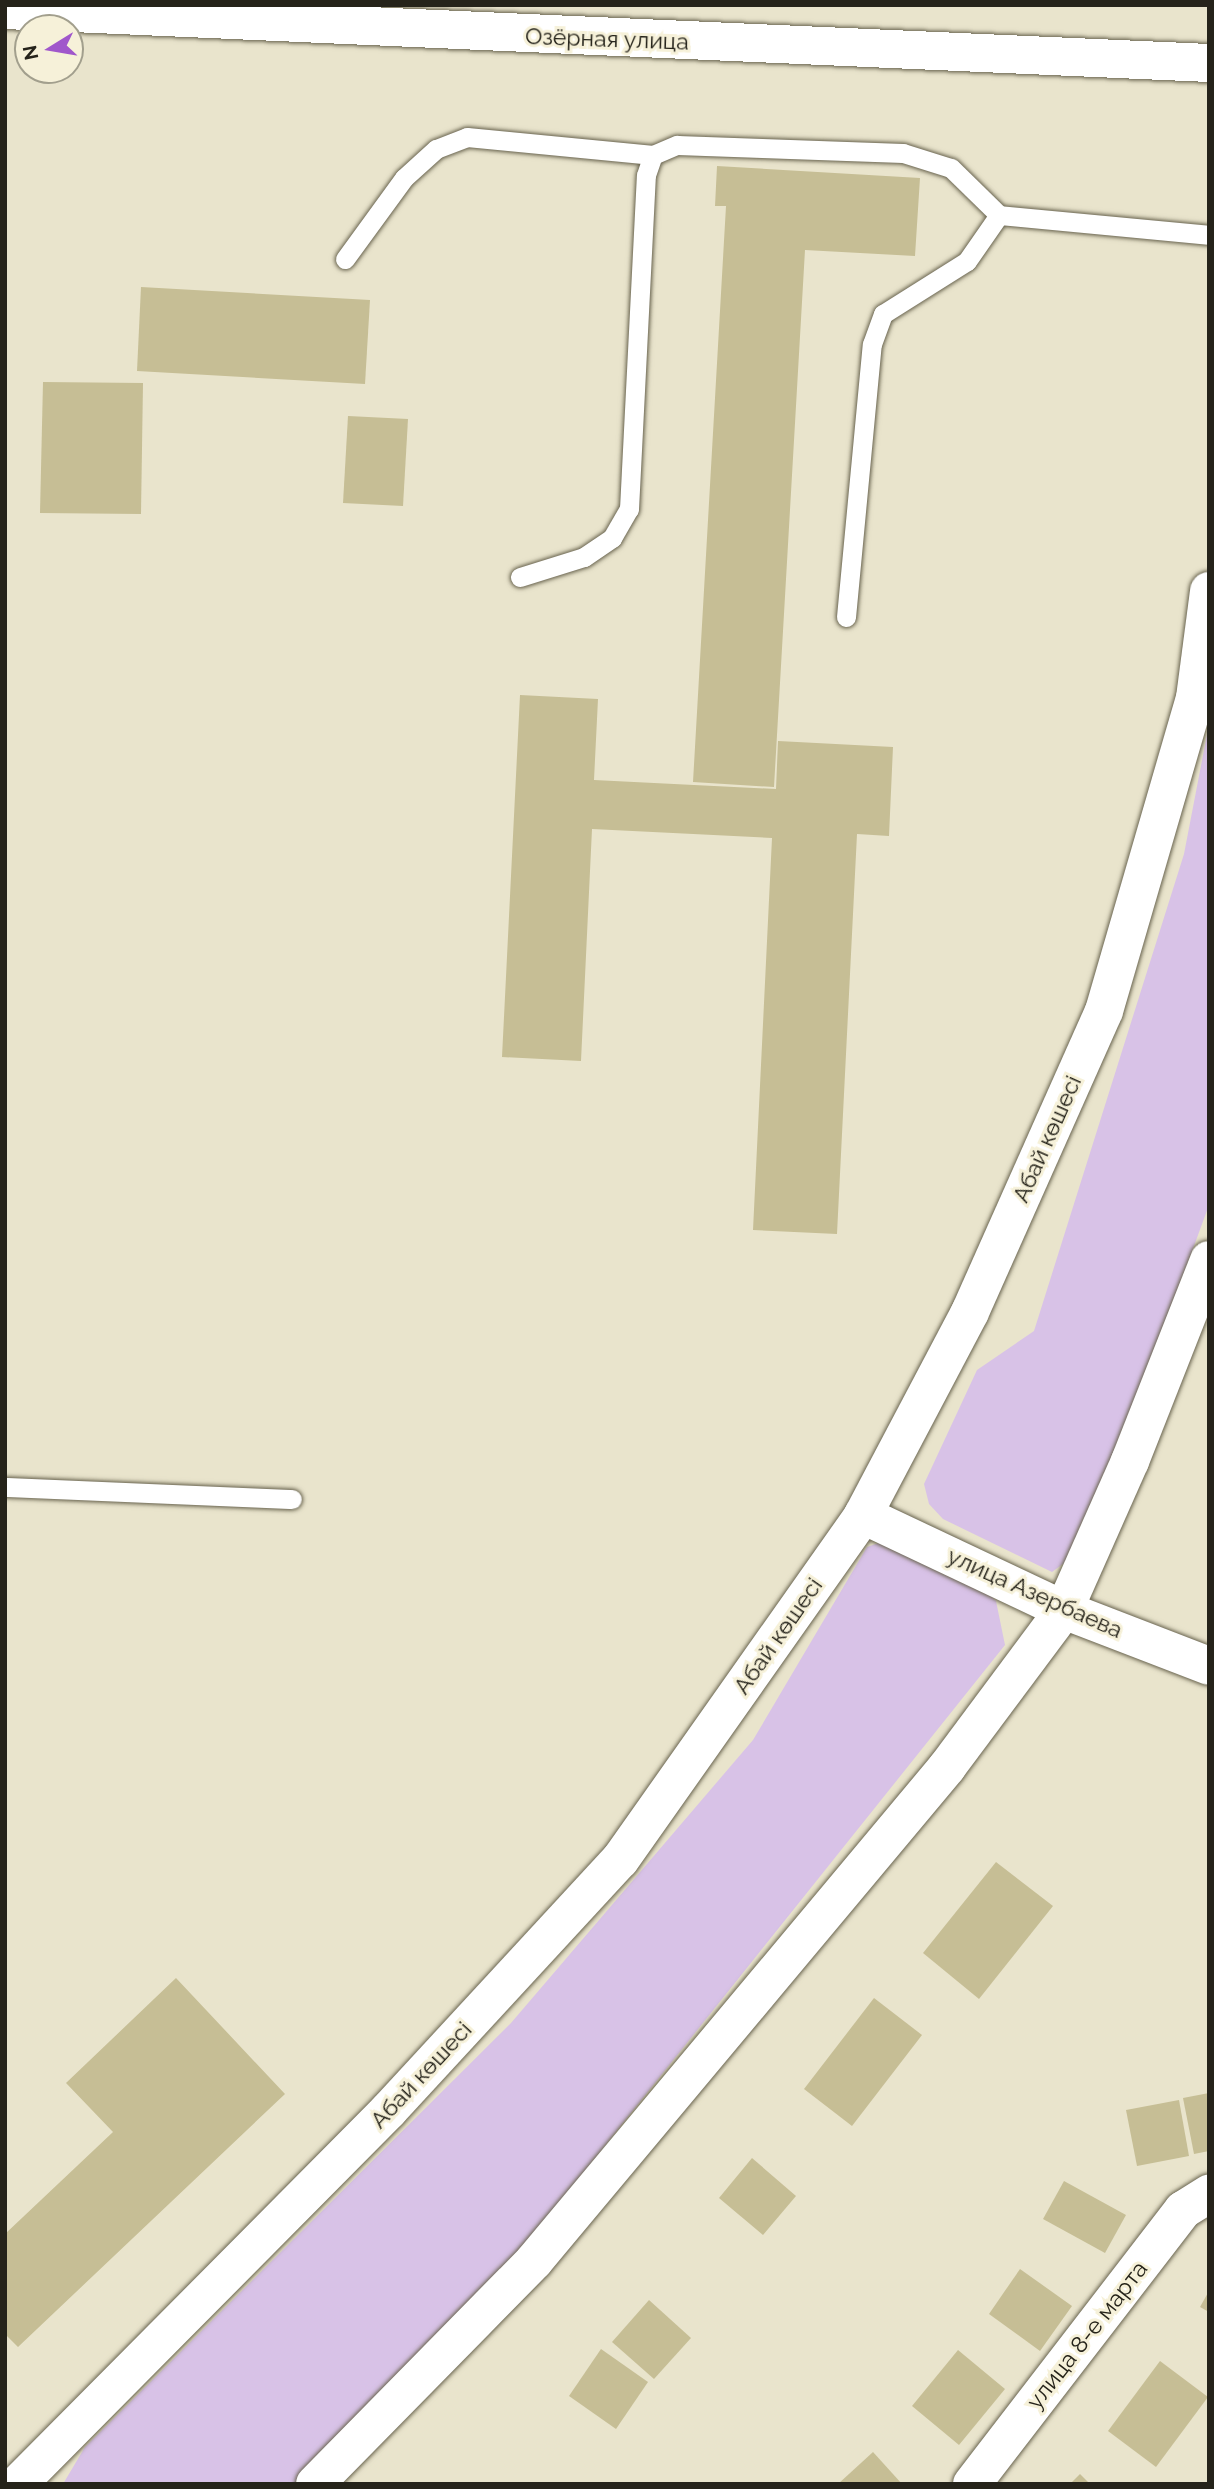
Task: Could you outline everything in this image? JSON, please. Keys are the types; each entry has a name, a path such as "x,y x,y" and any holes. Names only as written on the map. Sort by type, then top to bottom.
{"street":[{"name":"Озёрная улица","path":"5,10 225,14 1209,63"},
{"name":"Абай көшесі","path":"18,2484 389,2110 620,1860 863,1515 970,1312 1104,1011 1195,698 1209,591"},
{"path":"315,2484 534,2261 947,1767 1063,1610 1130,1461 1209,1260"},
{"name":"улица Азербаева","path":"863,1515 1063,1610 1209,1666"},
{"name":"улица 8-е марта","path":"972,2484 1183,2210 1209,2194"}],"lane":[{"path":"345,259 404,178 436,149 467,136 653,155 677,145 903,153 951,168 999,215 1209,235"},
{"path":"520,577 584,557 612,538 629,509 646,175 653,155"},
{"path":"846,617 872,344 883,314 967,261 999,215"},
{"path":"5,1487 292,1499"}],"shaded area":[{"path":"1209,724 1209,1205 1083,1549 1052,1572 943,1519 929,1504 924,1484 977,1370 1034,1331 1184,854"},
{"path":"887,1540 972,1576 996,1601 1005,1645 476,2307 301,2484 63,2484 85,2447 511,2023 753,1740 867,1547"}],"building":[{"path":"717,166 920,178 915,256 805,250 774,787 693,782 726,206 715,206"},
{"path":"141,287 370,300 365,384 137,371"},
{"path":"43,382 143,383 141,514 40,513"},
{"path":"348,416 408,419 403,506 343,503"},
{"path":"520,695 598,699 594,780 776,789 778,741 893,747 889,836 857,834 837,1234 753,1230 772,838 592,829 581,1061 502,1057"},
{"path":"996,1862 1053,1906 979,1999 923,1953"},
{"path":"176,1978 285,2094 18,2347 5,2334 5,2234 113,2132 66,2083"},
{"path":"874,1998 922,2035 852,2126 804,2089"},
{"path":"1209,2093 1209,2151 1194,2154 1183,2098"},
{"path":"1179,2100 1189,2156 1137,2166 1126,2110"},
{"path":"752,2158 796,2196 763,2235 719,2198"},
{"path":"1064,2181 1126,2215 1105,2253 1043,2219"},
{"path":"1020,2269 1072,2306 1040,2351 989,2314"},
{"path":"1209,2291 1209,2312 1200,2307"},
{"path":"649,2300 691,2338 654,2379 612,2342"},
{"path":"601,2349 648,2382 616,2429 569,2396"},
{"path":"958,2350 1005,2389 959,2445 912,2406"},
{"path":"1160,2361 1208,2397 1156,2467 1108,2431"},
{"path":"873,2452 902,2484 838,2484"},
{"path":"1080,2474 1090,2484 1070,2484"}]}
